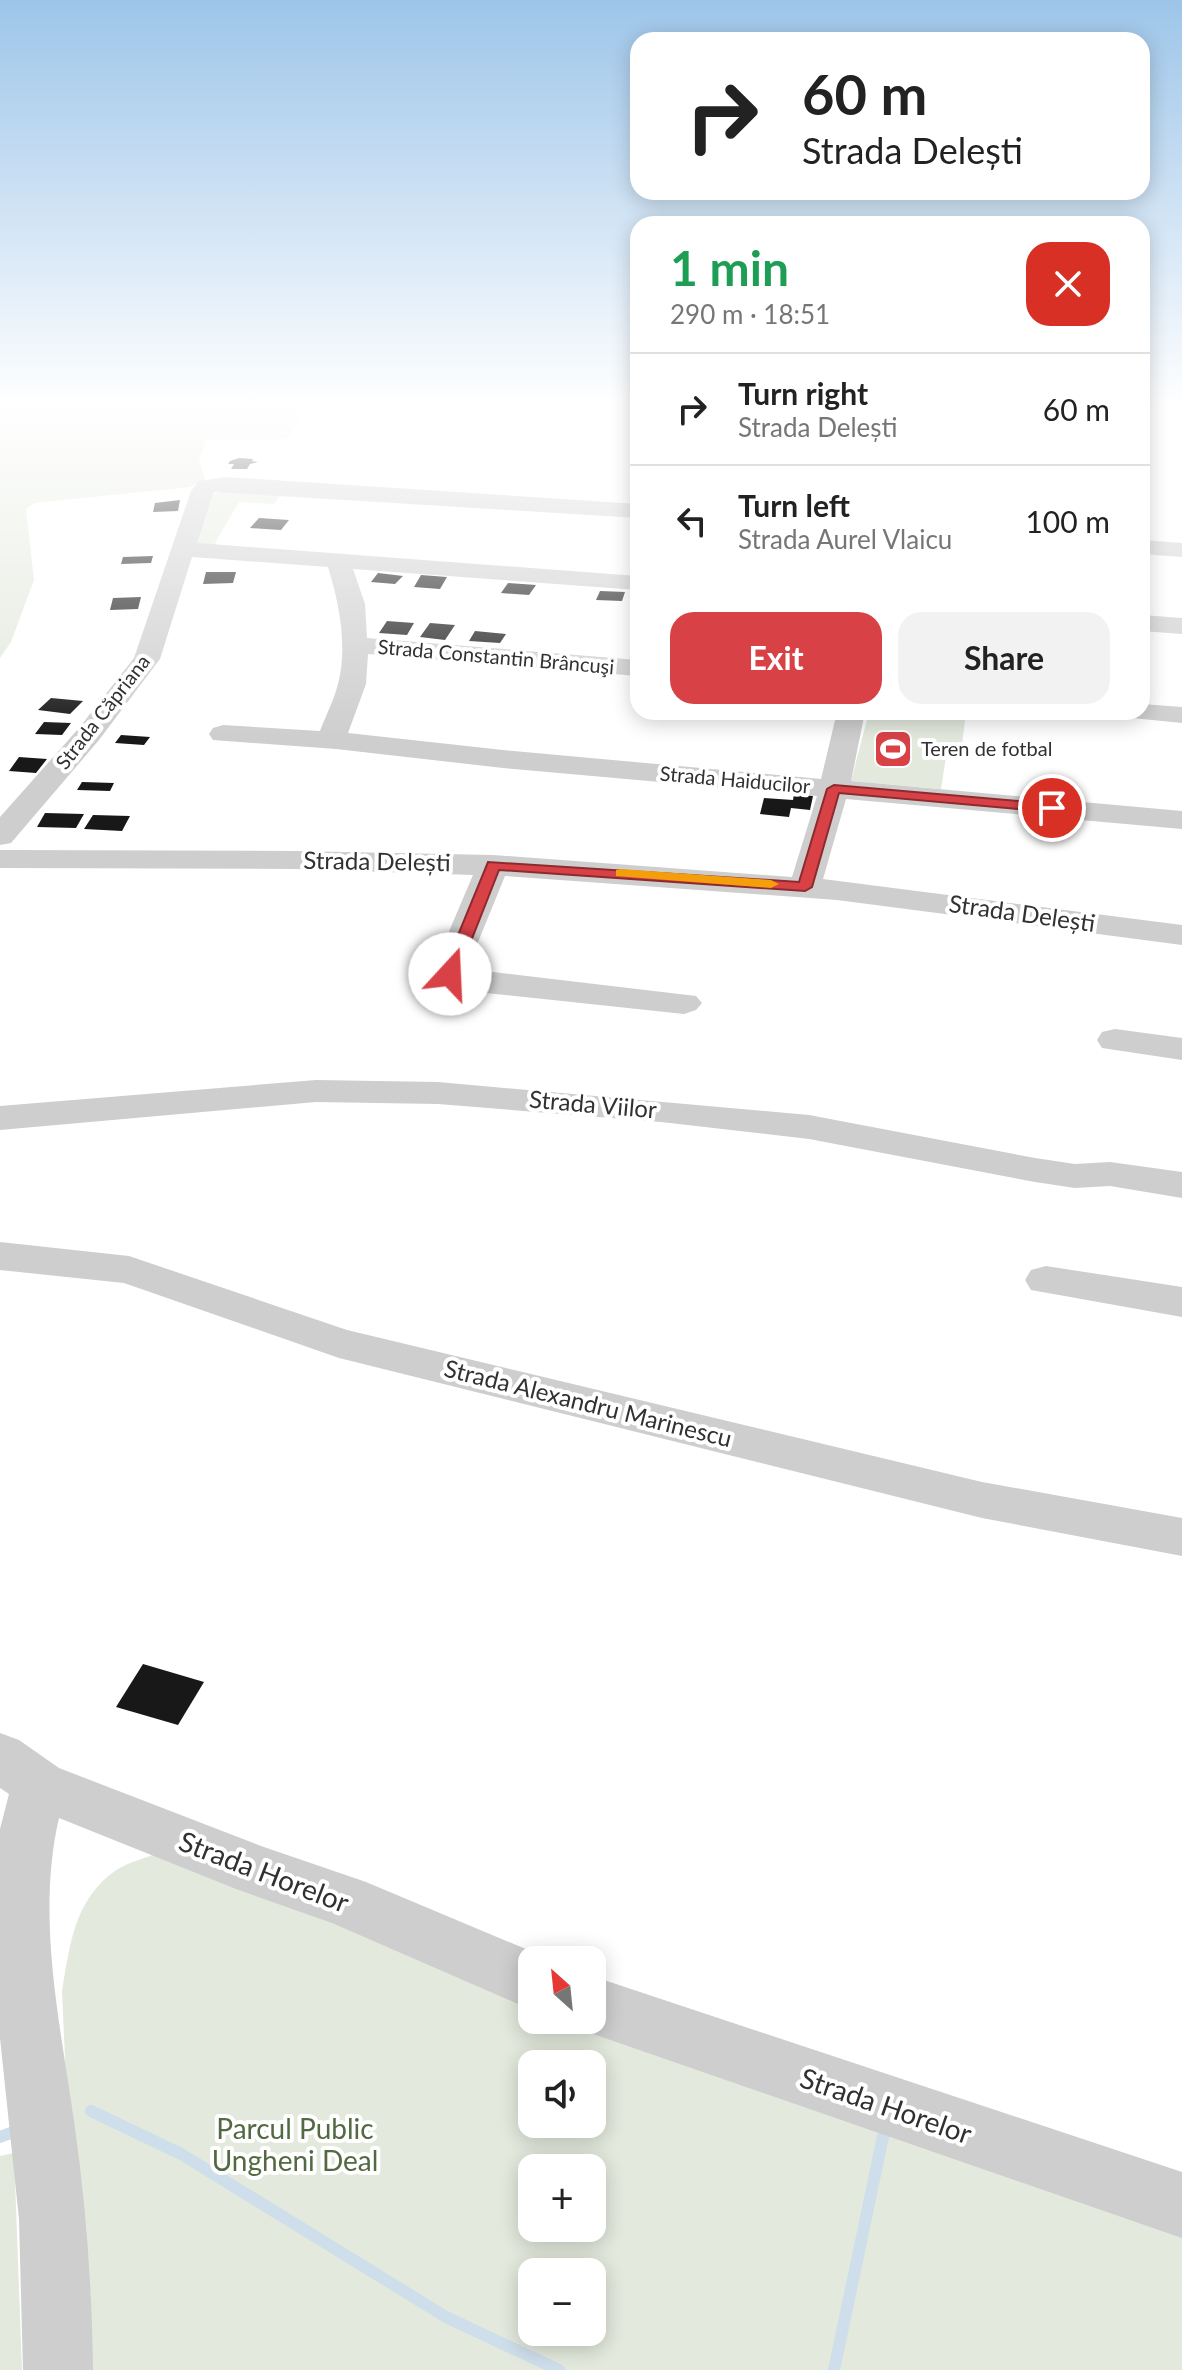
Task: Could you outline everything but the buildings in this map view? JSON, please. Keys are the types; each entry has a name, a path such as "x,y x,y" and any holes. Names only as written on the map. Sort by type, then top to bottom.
{"street":[{"name":"Strada Căpriana","path":"0,836 75,750 147,659 158,632 172,576 185,549 195,516"},
{"path":"1150,548 1182,550"},
{"path":"185,549 630,582"},
{"path":"336,740 333,734 352,684 355,645 352,604 338,560"},
{"path":"1150,624 1182,626"},
{"name":"Strada Constantin Brâncuşi","path":"355,645 630,667"},
{"path":"1150,713 1182,715"},
{"path":"805,887 834,789 849,720"},
{"name":"Strada Haiducilor","path":"223,734 336,740 518,760 1182,820"},
{"name":"Strada Delești","path":"0,859 252,859 493,865 805,887 1182,935"},
{"path":"493,865 450,969 453,977 684,1003"},
{"path":"1115,1040 1182,1049"},
{"name":"Strada Viilor","path":"0,1118 287,1092 438,1093 661,1111 809,1127 1035,1170 1075,1176 1110,1174 1182,1185"},
{"name":"Strada Alexandru Marinescu","path":"0,1256 129,1270 339,1343 982,1500 1182,1537"},
{"path":"1046,1280 1182,1302"},
{"path":"20,1771 26,1818 16,1894 28,2036 48,2168 58,2315 58,2370"},
{"name":"Strada Horelor","path":"20,1771 256,1871 345,1901 518,1975"},
{"name":"Strada Horelor","path":"606,2010 1182,2205"}],"green space":[{"path":"0,516 27,516 34,580 11,642 0,658"},
{"path":"206,516 231,516 215,543 219,546 196,544"},
{"path":"867,720 965,720 962,745 948,744 941,789 851,781"},
{"name":"Parcul Public Ungheni Deal","path":"161,1852 518,1989 518,2034 606,2034 606,2025 1182,2217 1182,2370 79,2370 62,1991 82,1910 101,1883 131,1863"},
{"path":"14,2153 22,2370 0,2370 0,2156"}],"waterway":[{"path":"91,2111 181,2154 446,2317 559,2370"},
{"path":"834,2370 885,2127"},
{"path":"0,2137 16,2131"}],"slow traffic":[{"path":"621,873 771,884"}],"place":[{"name":"Teren de fotbal","path":"893,749"}],"route":[{"path":"450,974 493,865 805,887 834,789 1052,808"}]}
